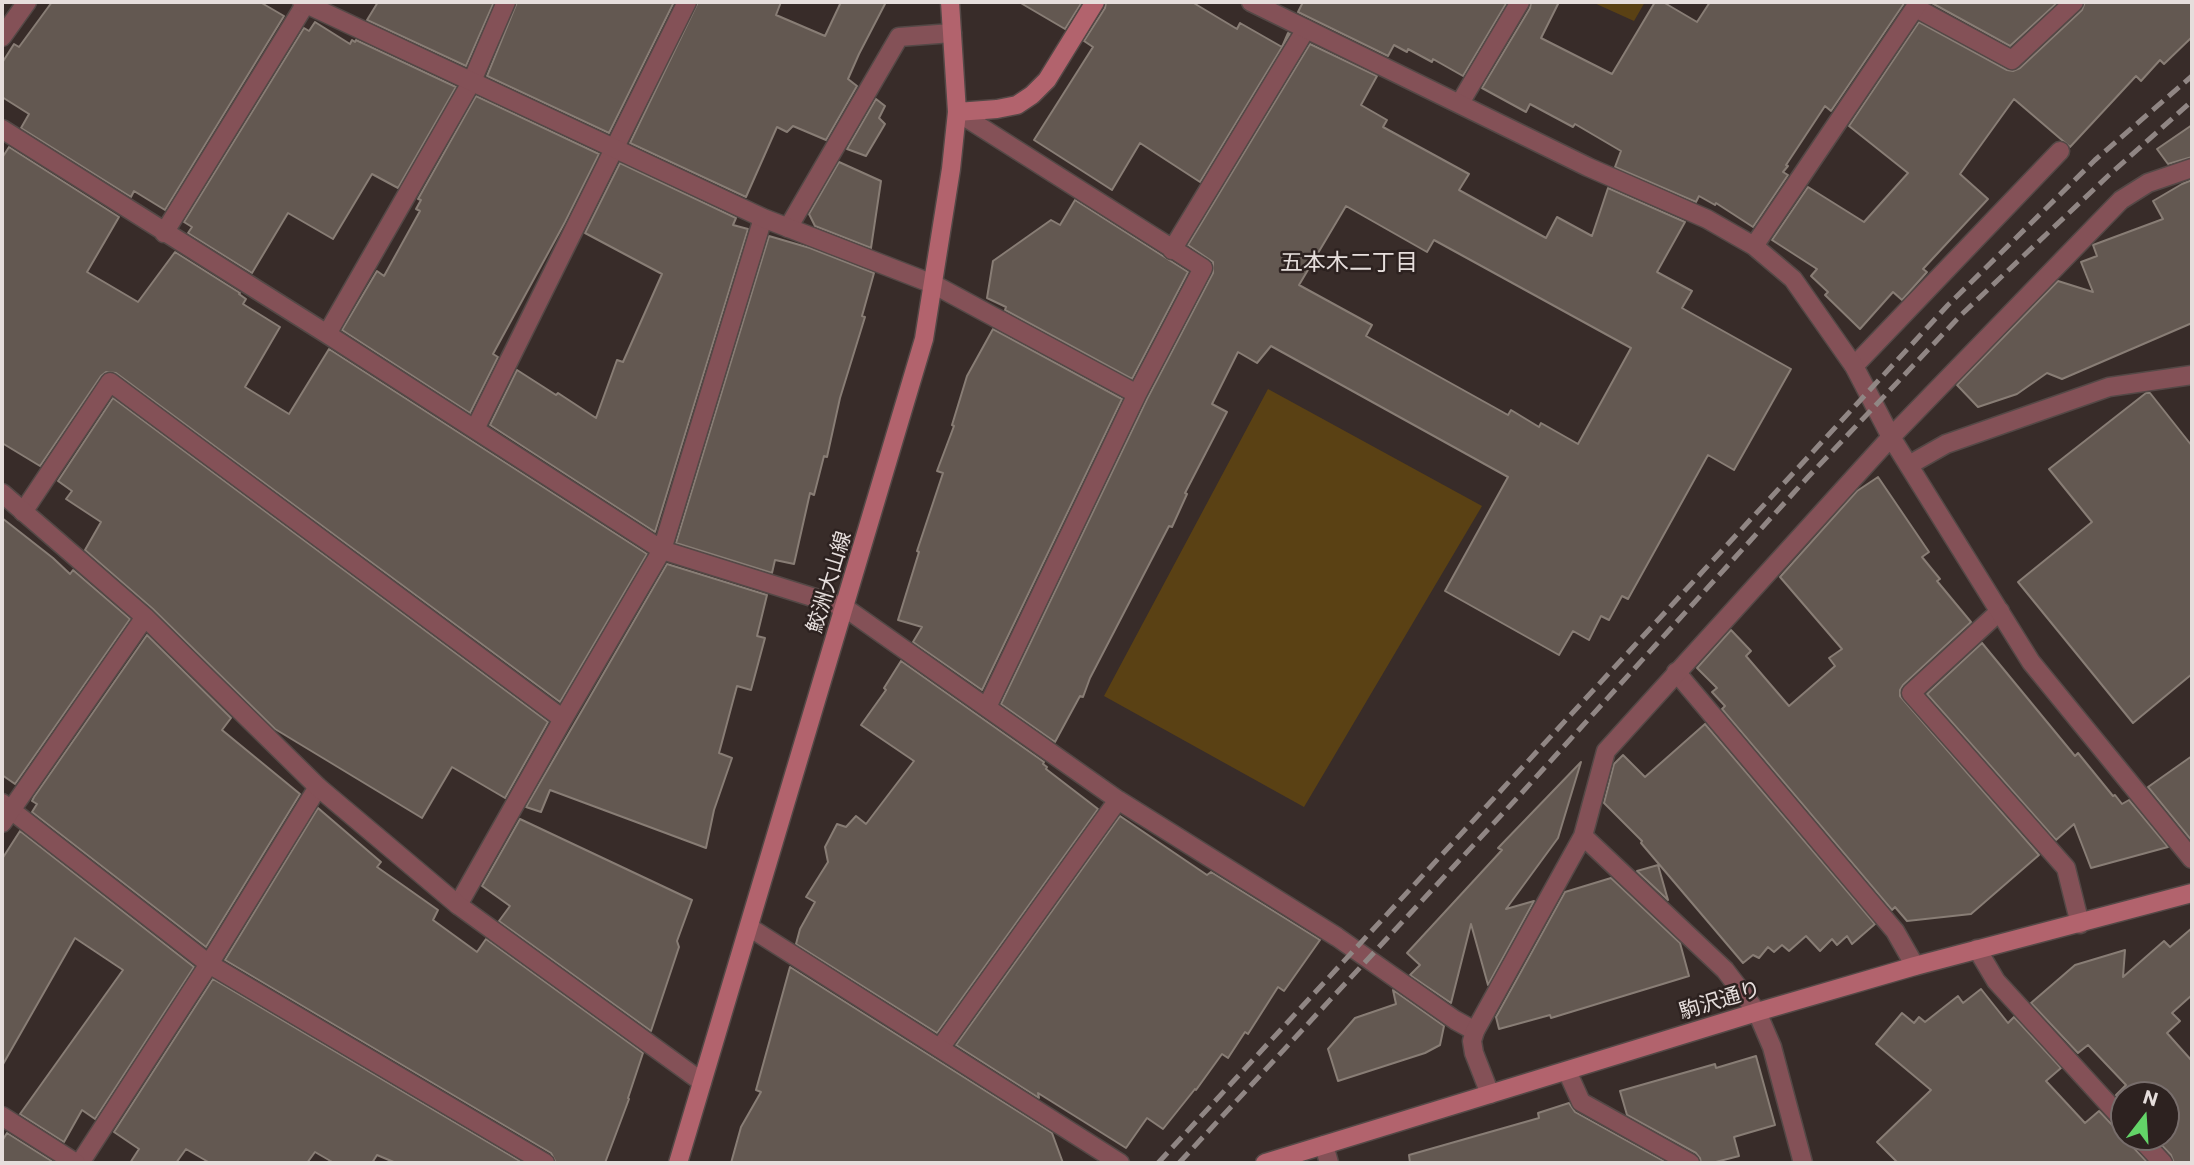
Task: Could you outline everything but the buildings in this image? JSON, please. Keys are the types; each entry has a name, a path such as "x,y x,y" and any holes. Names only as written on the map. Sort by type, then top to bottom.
{"main road":[{"name":"鮫洲大山線","path":"678,1163 924,339 953,156 957,112 950,2"},
{"path":"957,112 1017,105 1032,94 1047,80 1095,2"},
{"name":"駒沢通り","path":"1265,1163 1756,1012 1977,949 2192,893"}],"street":[{"path":"2,37 26,2"},
{"path":"327,334 472,81 506,2"},
{"path":"475,429 687,2"},
{"path":"1460,103 1520,2"},
{"path":"1754,246 1918,5 2012,60 2074,2"},
{"path":"164,233 304,3 763,218 933,284 1137,394"},
{"path":"1260,4 1588,167 1707,219 1754,246 1793,279 1854,366 1891,437 2031,662 2192,859"},
{"path":"1172,250 1306,29"},
{"path":"788,228 899,37 951,33"},
{"path":"957,112 1203,268 1137,394 987,707"},
{"path":"2,129 662,550 844,607 1118,800 1337,937 1455,1020 1475,1031"},
{"path":"1854,366 2060,150"},
{"path":"1490,1094 1474,1052 1472,1041 1475,1031 1583,836 1606,751 1891,437 2121,200 2148,183 2192,168"},
{"path":"458,905 662,550 763,218"},
{"path":"1909,465 1946,444 2109,387 2192,375"},
{"path":"23,512 110,382 563,719"},
{"path":"2,493 145,617 318,787 458,905 702,1082"},
{"path":"2000,611 1911,692 2066,868 2080,924"},
{"path":"145,617 5,812 209,964 545,1163"},
{"path":"1676,672 1895,931 1915,966"},
{"path":"2,1116 78,1163 209,964 318,787"},
{"path":"940,1048 1118,800"},
{"path":"1583,836 1725,970 1756,1012 1772,1047 1803,1163"},
{"path":"749,927 1120,1163"},
{"path":"1977,949 1996,981 2110,1106"},
{"path":"1567,1071 1581,1102 1690,1163"},
{"path":"1324,1145 1329,1163"}],"shaded area":[{"path":"1592,2 1645,2 1634,21"},
{"path":"1268,389 1482,506 1304,807 1104,696"}],"railway":[{"path":"1158,1163 1948,305 2095,160 2192,76"},
{"path":"1179,1163 1518,797 1808,477 1960,316 2109,175 2192,101"}],"district":[{"name":"五本木二丁目","path":"1349,262"}]}
